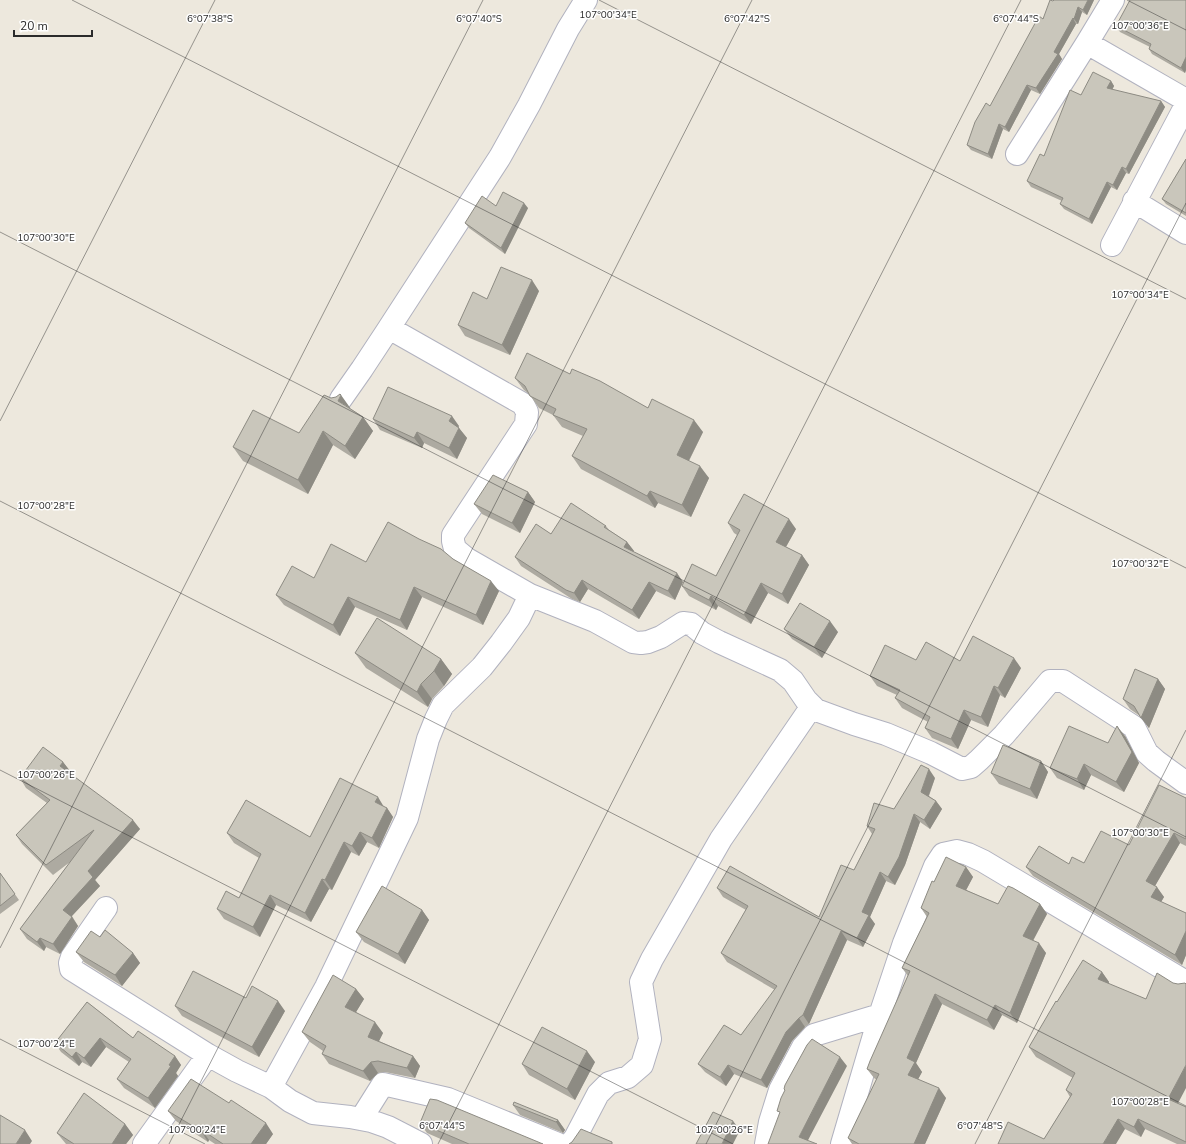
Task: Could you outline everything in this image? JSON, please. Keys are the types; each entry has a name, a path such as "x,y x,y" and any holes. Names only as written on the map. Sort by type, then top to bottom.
{"street":[{"path":"341,400 500,157 529,105 568,29 586,0"},
{"path":"1017,154 1113,0"},
{"path":"1087,43 1184,112 1134,201 1112,245"},
{"path":"1134,201 1186,233"},
{"path":"389,328 522,404 527,412 526,424 453,535 453,541 455,549 467,559 530,595 595,621 633,642 648,642 682,623 687,623 719,642 780,670 794,682 806,700 816,710 886,734 931,753 962,769 971,767 979,760 1004,735 1050,681 1063,682 1134,727 1147,753 1186,783"},
{"path":"270,1087 326,987 407,818 428,739 443,705 482,667 501,643 519,618 530,595"},
{"path":"570,1144 575,1138 598,1094 609,1083 628,1077 642,1065 650,1039 641,982 652,959 721,840 812,706"},
{"path":"842,1144 880,1015 904,943 935,866 943,854 957,851 983,861 1186,982"},
{"path":"106,908 72,957 70,963 71,969 208,1055 270,1087 290,1101 313,1113 371,1121 388,1127 421,1144"},
{"path":"766,1144 770,1122 780,1090 803,1047 814,1035 880,1015"},
{"path":"144,1144 208,1055"},
{"path":"361,1119 383,1084 448,1099 558,1144"}],"building":[{"path":"1050,0 1088,0 1083,10 1078,7 1074,19 1073,18 1054,52 1058,54 1036,88 1027,85 1005,127 999,124 988,154 967,145 975,122 986,103 990,106 1039,16 1043,19"},
{"path":"1130,0 1186,0 1186,57 1181,68 1149,49 1151,44 1116,26"},
{"path":"1093,72 1111,81 1107,88 1161,101 1126,169 1122,167 1113,185 1107,182 1089,219 1060,204 1063,198 1027,181 1040,154 1044,156 1070,90 1081,95"},
{"path":"1186,159 1186,213 1162,199"},
{"path":"503,192 524,203 501,248 465,223 482,196 496,206"},
{"path":"501,267 532,280 502,345 458,325 473,292 487,299"},
{"path":"527,353 570,374 572,369 600,381 648,408 652,399 694,420 677,455 700,466 682,505 650,491 647,496 572,456 587,429 553,415 556,409 530,396 525,386 515,378"},
{"path":"388,387 452,416 449,421 459,428 449,448 417,432 414,438 373,419"},
{"path":"340,394 341,395 338,401 363,417 345,446 323,431 298,480 233,447 253,410 299,433 324,395 331,398"},
{"path":"493,475 528,492 512,523 474,504"},
{"path":"744,494 789,519 776,542 802,555 782,594 761,583 744,615 711,596 709,600 682,586 692,564 716,576 740,530 728,523"},
{"path":"571,503 627,542 624,547 677,573 668,591 649,582 632,610 582,580 574,593 566,590 515,557 536,524 551,534"},
{"path":"388,522 441,549 453,559 491,581 476,615 414,587 400,620 348,597 333,625 276,595 292,566 314,578 331,544 366,562"},
{"path":"800,603 830,621 814,647 784,629"},
{"path":"377,618 441,659 434,671 421,684 417,692 355,653"},
{"path":"973,636 1014,658 998,688 994,686 981,717 964,710 951,739 925,728 930,717 895,698 900,690 870,676 885,645 916,660 926,642 960,661"},
{"path":"1135,669 1158,679 1141,718 1134,706 1123,699"},
{"path":"1069,726 1108,743 1117,726 1132,752 1116,782 1084,764 1077,779 1050,768"},
{"path":"1003,745 1041,761 1030,789 991,773"},
{"path":"43,747 63,762 60,766 133,820 88,871 93,877 63,910 72,917 53,944 40,938 37,942 20,929 94,830 46,865 16,835 50,800 20,778"},
{"path":"921,765 929,769 921,792 936,801 924,820 914,814 899,857 888,877 880,872 862,912 869,915 857,938 841,931 803,1015 786,1032 761,1080 728,1065 720,1077 698,1064 724,1025 741,1035 777,986 721,953 748,906 717,888 730,866 819,917 841,865 854,870 875,829 867,826 874,803 894,809"},
{"path":"340,778 378,797 375,802 387,808 372,838 360,832 352,846 344,842 325,880 322,879 305,913 270,895 253,927 217,909 226,891 239,898 261,854 227,833 246,800 310,837"},
{"path":"1159,785 1186,798 1186,839 1174,833 1146,881 1157,887 1151,897 1186,913 1186,931 1175,955 1026,867 1039,846 1069,864 1072,857 1084,863 1101,831 1129,845"},
{"path":"946,857 966,867 956,886 998,904 1008,886 1040,904 1023,936 1039,943 1010,1013 995,1005 987,1020 935,994 907,1058 915,1062 908,1075 939,1088 914,1144 859,1144 848,1138 879,1074 867,1069 910,971 902,968 929,913 921,908 932,881 934,882"},
{"path":"0,873 15,894 0,906"},
{"path":"382,886 422,910 398,954 356,932"},
{"path":"105,930 133,953 115,975 76,952 91,931 100,937"},
{"path":"1083,960 1102,972 1098,979 1146,999 1157,973 1173,983 1186,984 1186,1065 1168,1099 1186,1107 1186,1142 1138,1119 1134,1127 1118,1119 1103,1144 998,1144 1008,1122 1044,1139 1072,1094 1066,1090 1075,1073 1029,1047 1056,1001 1057,1002"},
{"path":"193,971 246,998 252,986 278,1001 252,1047 175,1006"},
{"path":"333,975 356,989 345,1007 375,1022 368,1037 413,1056 407,1068 378,1061 371,1062 363,1071 322,1054 326,1046 302,1032"},
{"path":"87,1002 133,1038 138,1031 175,1056 169,1065 171,1066 148,1098 117,1079 131,1059 100,1038 84,1058 76,1052 72,1057 55,1043"},
{"path":"542,1027 587,1051 567,1089 522,1064"},
{"path":"812,1039 840,1057 799,1137 817,1144 768,1144 780,1112 777,1111 785,1090 785,1085 807,1045"},
{"path":"191,1079 229,1103 231,1100 266,1123 251,1144 223,1144 202,1130 201,1131 168,1111"},
{"path":"84,1093 125,1124 112,1144 74,1144 57,1133"},
{"path":"430,1099 437,1100 543,1144 469,1144 420,1123"},
{"path":"514,1102 558,1120 556,1122 513,1105"},
{"path":"713,1112 733,1121 722,1144 696,1144"},
{"path":"0,1115 25,1130 16,1144 0,1144"},
{"path":"581,1129 612,1142 612,1144 569,1144"}]}
